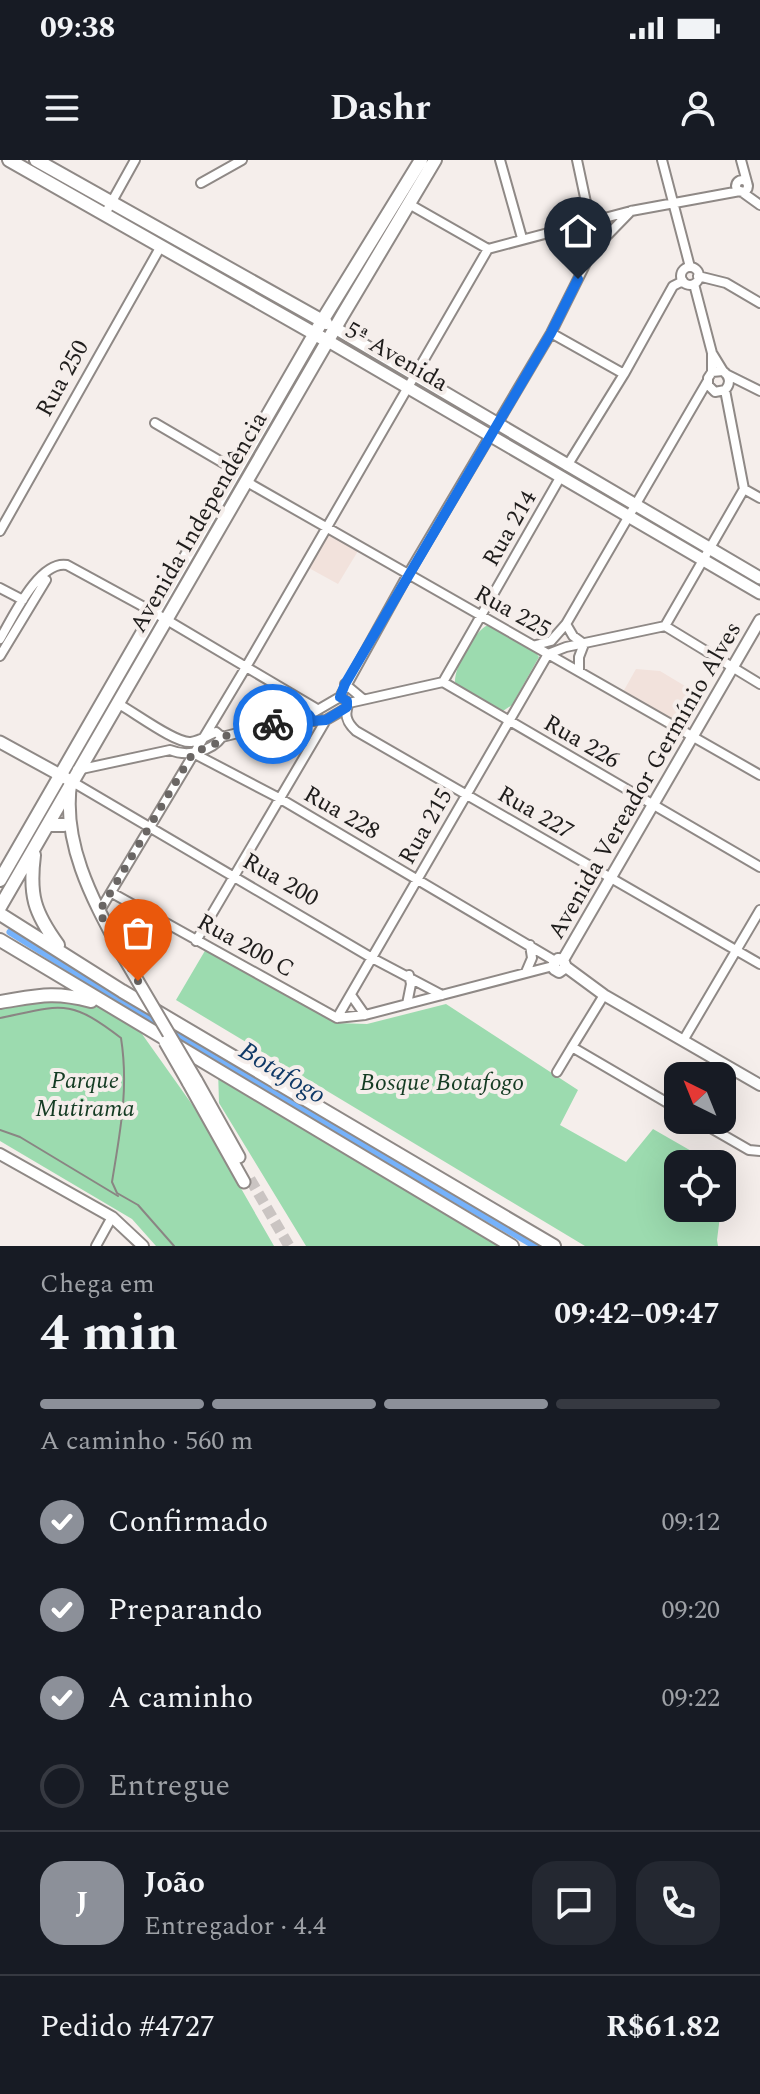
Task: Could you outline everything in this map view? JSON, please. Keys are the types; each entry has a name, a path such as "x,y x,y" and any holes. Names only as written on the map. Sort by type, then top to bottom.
{"main road":[{"name":"5ª Avenida","path":"36,160 161,246 231,287 538,463 564,471 635,504 760,578"},
{"name":"Avenida Independência","path":"0,880 117,703 238,471 322,321 421,160"},
{"name":"Avenida Independência","path":"0,907 63,797 70,775 161,616 247,482 435,160"},
{"name":"5ª Avenida","path":"7,162 211,258 335,328 496,424 628,517 760,593"},
{"name":"Rua 200","path":"0,742 70,775"},
{"path":"70,775 69,820 79,863 120,957"},
{"path":"63,797 64,825 85,893 247,1180"},
{"path":"48,825 64,825"},
{"path":"35,847 31,891 42,924 62,951"},
{"path":"0,914 122,991 554,1246"},
{"path":"0,940 512,1246"},
{"path":"0,1002 62,993 106,1005"}],"street":[{"path":"108,209 135,160"},
{"path":"201,183 242,160"},
{"path":"500,160 522,238"},
{"path":"577,160 590,221 592,251"},
{"path":"535,646 551,641 566,624 712,372 712,353 696,280 697,271 690,267 662,160"},
{"path":"742,162 742,186 760,204"},
{"path":"99,912 246,667 488,249 590,221 742,186"},
{"path":"409,204 488,249"},
{"path":"70,775 170,750 193,753 213,745 222,737 313,715 340,697 407,576 551,333 592,251 631,211"},
{"name":"Rua 250","path":"0,531 161,246"},
{"name":"Rua 214","path":"443,682 673,286 683,281 681,274 690,267"},
{"path":"683,281 726,283 760,303"},
{"path":"551,333 624,374"},
{"path":"665,626 744,489 727,410 729,380 712,353"},
{"path":"712,372 724,372 760,391"},
{"path":"707,382 727,410"},
{"path":"697,399 714,392 750,385"},
{"path":"155,423 238,471"},
{"name":"Rua 225","path":"247,482 479,621 491,622 579,670 760,775"},
{"path":"744,489 760,498"},
{"path":"0,639 23,600 47,569 57,563 67,565 161,616 246,667 313,715 326,720"},
{"path":"0,656 46,580"},
{"path":"0,588 23,600"},
{"name":"Avenida Vereador Germínio Alves","path":"559,963 760,620"},
{"path":"566,624 573,636 584,644"},
{"path":"548,654 665,626 760,684"},
{"path":"579,670 579,657 584,644"},
{"name":"Rua 215","path":"337,1018 548,654"},
{"path":"196,941 306,749 326,720 363,699 443,682"},
{"name":"Rua 226","path":"443,682 500,716 512,718 760,867"},
{"path":"345,684 363,699"},
{"name":"Rua 227","path":"340,697 347,706 346,719 356,731 760,964"},
{"path":"117,703 158,726 168,736 188,742 216,732 222,737"},
{"path":"306,749 313,715"},
{"path":"168,736 166,743 170,750"},
{"path":"213,745 217,764"},
{"name":"Rua 228","path":"193,753 279,798 559,963"},
{"name":"Rua 200","path":"70,775 149,827 372,958 442,995"},
{"name":"Rua 200 C","path":"112,893 337,1018"},
{"path":"684,1039 760,910"},
{"path":"526,972 532,958 530,944"},
{"path":"337,1018 365,1015 559,963 604,995 760,1085"},
{"path":"407,1004 411,984 409,975"},
{"path":"351,995 365,1015"},
{"path":"557,1072 604,995"},
{"path":"572,1047 664,1101"},
{"path":"721,1134 749,1150 760,1151"},
{"path":"0,1154 112,1217 143,1246"},
{"path":"96,1246 112,1217"}],"shaded area":[{"path":"331,535 358,551 338,584 307,567 324,537"},
{"path":"636,669 660,671 705,698 687,729 623,692"}],"green space":[{"path":"488,625 533,649 539,657 512,705 503,711 455,682 466,650"},
{"name":"Bosque Botafogo","path":"206,949 336,1023 367,1024 446,1004 578,1090 560,1125 626,1162 653,1129 690,1150 664,1150 664,1222 719,1222 718,1246 585,1246 176,1000"},
{"name":"Parque Mutirama","path":"41,998 106,1005 142,1034 196,1110 274,1246 156,1246 132,1219 0,1141 0,1005"},
{"name":"Bosque Botafogo","path":"218,1070 515,1246 306,1246 219,1103"}],"waterway":[{"name":"Botafogo","path":"10,932 194,1046 535,1246"}],"tunnel":[{"path":"250,1179 289,1246"}],"tram line":[{"path":"0,1018 64,1008 89,1016 121,1038 124,1093 112,1182 117,1193 138,1205 174,1246"},
{"path":"0,1130 20,1137 118,1196"}],"way so far":[{"path":"138,981 99,912 193,753 217,743 222,737 273,724"}],"route":[{"path":"273,724 309,715 313,721 321,722 347,707 349,703 340,697 345,684 551,333 578,279"}]}
